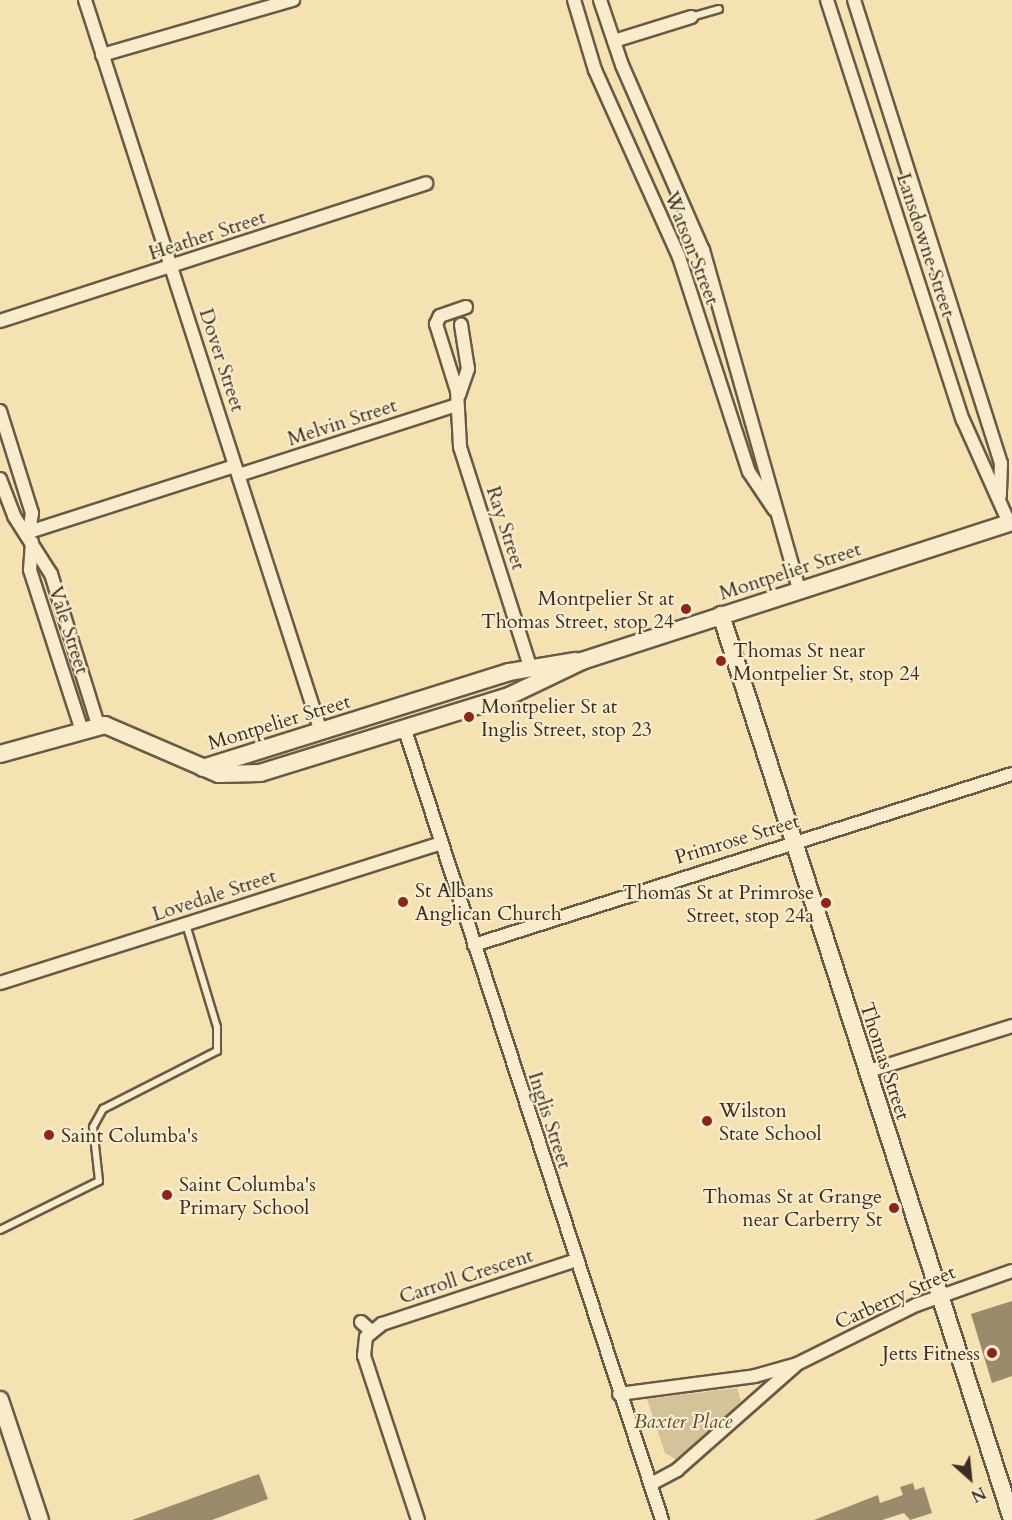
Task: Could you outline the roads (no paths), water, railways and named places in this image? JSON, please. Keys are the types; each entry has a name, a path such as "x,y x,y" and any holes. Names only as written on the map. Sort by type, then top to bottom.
{"street":[{"name":"Dover Street","path":"85,0 321,732"},
{"path":"102,55 293,0"},
{"name":"Watson Street","path":"574,0 596,70 679,256 750,475 774,509"},
{"name":"Watson Street","path":"600,0 614,40 703,250 771,481 774,509 799,590"},
{"name":"Lansdowne Street","path":"827,0 963,420 1000,496 1010,523"},
{"name":"Lansdowne Street","path":"854,0 1001,463 1000,496"},
{"path":"614,40 691,17"},
{"name":"Heather Street","path":"0,321 426,183"},
{"name":"Ray Street","path":"466,307 436,322 457,402 460,447 530,666"},
{"name":"Ray Street","path":"457,402 468,369 461,325"},
{"name":"Melvin Street","path":"30,537 457,402"},
{"name":"Vale Street","path":"0,411 32,513 30,570 81,728"},
{"name":"Vale Street","path":"0,479 14,516 30,537 51,574 98,724"},
{"name":"Montpelier Street","path":"202,768 227,776 251,775 405,730 515,693 582,661 1010,523"},
{"name":"Thomas Street","path":"721,615 938,1296 1012,1519"},
{"name":"Montpelier Street","path":"202,768 530,666 582,661"},
{"path":"0,754 98,724 121,729 202,768"},
{"name":"Inglis Street","path":"405,730 574,1261 662,1520"},
{"name":"Primrose Street","path":"474,945 1012,774"},
{"name":"Lovedale Street","path":"0,983 441,843"},
{"path":"866,1072 1012,1026"},
{"name":"Carroll Crescent","path":"371,1331 574,1261"},
{"name":"Carberry Street","path":"619,1394 742,1378 797,1364 938,1296 1012,1271"},
{"path":"362,1322 371,1331 364,1342 364,1356 418,1520"},
{"name":"Carberry Street","path":"651,1484 677,1470 797,1364"},
{"path":"742,1378 753,1403"},
{"path":"2,1411 40,1520"}],"lane":[{"path":"691,17 719,9"},
{"path":"0,1230 99,1181 93,1127 103,1109 217,1051 217,1027 186,924"}],"place":[{"name":"Montpelier St at Thomas Street, stop 24","path":"686,609"},
{"name":"Thomas St near Montpelier St, stop 24","path":"721,661"},
{"name":"Montpelier St at Inglis Street, stop 23","path":"469,717"},
{"name":"St Albans Anglican Church","path":"403,902"},
{"name":"Thomas St at Primrose Street, stop 24a","path":"826,903"},
{"name":"Wilston State School","path":"707,1121"},
{"name":"Saint Columba's","path":"49,1135"},
{"name":"Saint Columba's Primary School","path":"167,1195"},
{"name":"Thomas St at Grange near Carberry St","path":"894,1208"},
{"name":"Jetts Fitness","path":"992,1353"}],"park label":[{"name":"Baxter Place","path":"683,1421"}]}
